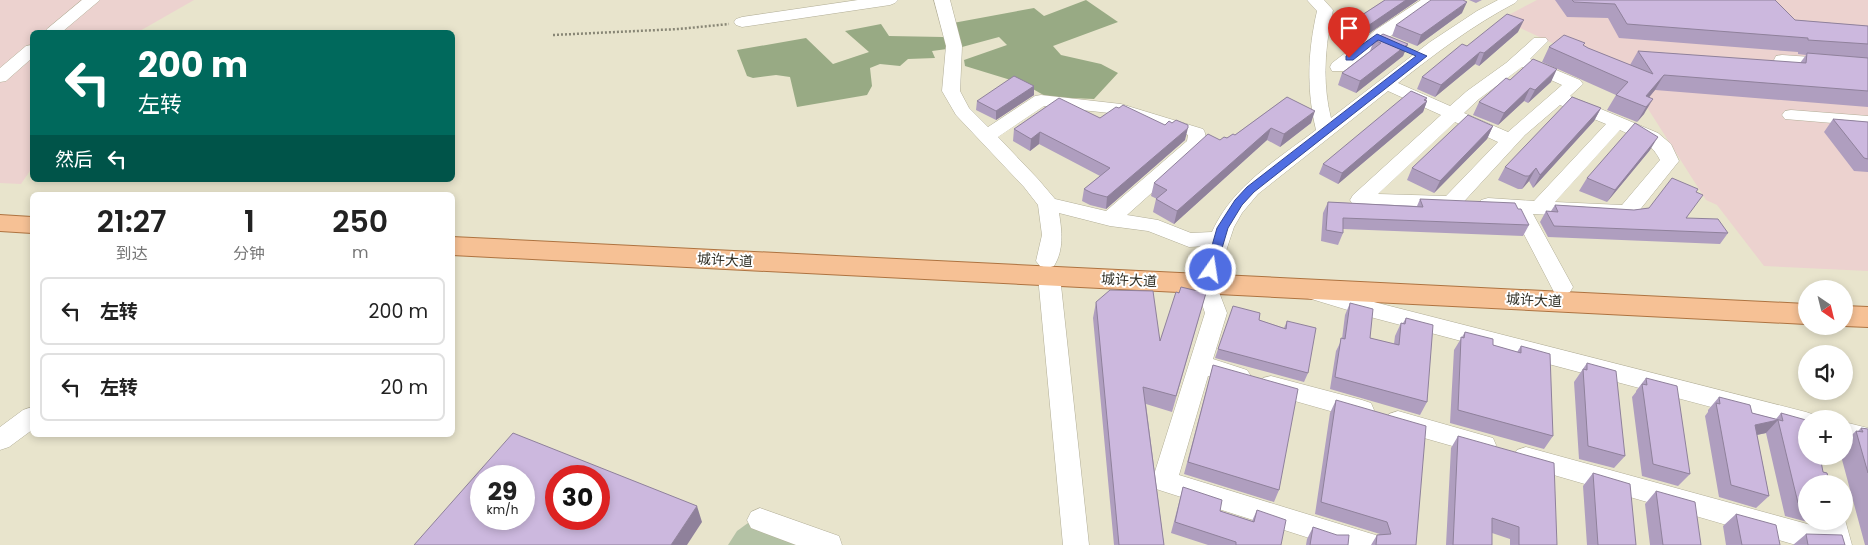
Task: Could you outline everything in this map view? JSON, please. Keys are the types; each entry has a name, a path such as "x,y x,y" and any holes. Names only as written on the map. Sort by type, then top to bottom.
{"main road":[{"path":"0,209 30,211"},
{"path":"0,223 30,225"},
{"name":"城许大道","path":"455,232 1048,269"},
{"name":"城许大道","path":"455,246 1208,277 1562,287 1798,299"},
{"name":"城许大道","path":"1208,277 1306,289 1798,314"},
{"path":"1853,301 1868,302"},
{"path":"1853,316 1868,317"}],"street":[{"path":"56,30 92,0"},
{"path":"742,22 890,0"},
{"path":"942,0 954,46 951,91 962,111 1048,204 1052,235 1048,269 1076,545"},
{"path":"1315,0 1325,10 1319,33 1317,64 1319,108 1326,131"},
{"path":"1338,67 1377,37 1432,0"},
{"path":"1370,545 1165,481 1216,313 1208,277 1218,239 1229,217 1250,190 1422,56 1476,10 1510,0"},
{"path":"1377,37 1422,56"},
{"path":"1540,41 1520,60 1479,90 1360,200 1627,212 1670,161 1664,148 1656,141 1560,98"},
{"path":"0,77 30,52"},
{"path":"1451,203 1510,140 1574,84 1520,60"},
{"path":"1782,60 1868,66"},
{"path":"1386,84 1510,140"},
{"path":"987,136 1041,100 1121,109 1192,130 1197,134 1196,143 1110,219"},
{"path":"1791,115 1868,121"},
{"path":"1529,207 1616,122"},
{"path":"1048,204 1110,219 1152,225 1189,240 1218,239"},
{"path":"1529,207 1562,287"},
{"path":"1306,289 1374,310 1798,420"},
{"path":"1200,364 1838,545 1835,530"},
{"path":"0,440 30,418"},
{"path":"1853,434 1868,438"},
{"path":"760,520 829,545"}],"path":[{"path":"553,35 678,29 742,22"}],"shaded area":[{"path":"0,0 194,0 142,30 30,30 30,171 21,184 0,183"},
{"path":"1537,0 1868,0 1868,271 1764,266 1717,205 1706,200 1629,79 1501,19"}],"green space":[{"path":"1086,0 1118,22 1053,46 1061,55 1101,64 1118,73 1094,99 1047,97 1024,84 965,66 964,60 1007,45 999,37 962,47 932,51 935,58 908,59 900,66 880,64 870,68 872,86 867,95 797,107 790,77 776,75 753,78 747,76 737,50 806,38 833,64 869,52 845,31 881,24 889,36 943,37 956,35 953,23 1034,8 1044,16"},
{"path":"748,523 809,545 728,545 737,531"}],"building":[{"path":"1385,0 1406,0 1356,34 1342,28"},
{"path":"1431,0 1463,0 1467,2 1421,35 1396,25"},
{"path":"1572,0 1775,0 1795,20 1868,26 1868,44 1627,24 1615,4 1574,2"},
{"path":"1507,14 1524,20 1484,53 1480,52 1441,85 1422,77 1462,44 1467,46"},
{"path":"1383,34 1408,44 1360,81 1342,73 1381,43 1374,40"},
{"path":"1564,35 1585,43 1583,45 1588,48 1653,74 1638,51 1806,63 1807,53 1868,58 1868,91 1664,75 1646,96 1653,99 1646,107 1616,95 1628,82 1549,47"},
{"path":"1533,59 1557,69 1535,90 1530,88 1504,113 1479,102 1506,78 1510,80"},
{"path":"1014,76 1034,86 996,111 977,101"},
{"path":"1411,91 1427,98 1424,100 1427,101 1342,173 1323,164"},
{"path":"1287,97 1315,111 1284,134 1271,128 1177,211 1156,199 1167,190 1154,183 1208,134 1220,140 1233,134 1235,135"},
{"path":"1572,97 1601,108 1540,175 1536,168 1529,176 1525,176 1505,167"},
{"path":"1059,98 1100,118 1116,107 1119,108 1123,105 1165,125 1169,121 1172,123 1176,120 1188,125 1188,128 1107,197 1084,189 1110,168 1040,132 1031,139 1014,129"},
{"path":"1468,115 1493,126 1440,181 1412,168"},
{"path":"1833,119 1868,122 1868,159 1864,158"},
{"path":"1635,123 1658,137 1615,190 1587,178"},
{"path":"1672,178 1698,189 1696,192 1703,195 1686,218 1718,219 1728,233 1554,226 1546,211 1558,212 1555,205 1634,210 1649,208"},
{"path":"1420,199 1515,203 1518,209 1521,209 1529,225 1343,218 1343,233 1326,230 1328,202 1423,207"},
{"path":"1181,287 1206,293 1176,396 1143,387 1164,545 1119,545 1096,302 1110,290 1153,291 1160,341 1176,292 1179,293"},
{"path":"1350,303 1373,309 1370,338 1399,345 1401,323 1405,324 1406,318 1433,325 1427,402 1335,377 1341,338 1345,339"},
{"path":"1233,306 1260,313 1259,320 1286,329 1287,321 1316,328 1308,373 1218,349"},
{"path":"1465,332 1493,339 1493,345 1521,353 1521,346 1550,354 1553,436 1458,410 1461,337 1464,338"},
{"path":"1587,363 1616,371 1625,456 1588,446 1583,369 1587,370"},
{"path":"1213,365 1298,389 1279,490 1188,462"},
{"path":"1646,378 1677,386 1690,474 1653,464 1642,384 1647,385"},
{"path":"1719,397 1750,405 1752,413 1783,421 1781,413 1798,418 1798,465 1822,465 1823,472 1828,475 1798,475 1798,503 1778,420 1755,425 1769,496 1731,485 1716,403 1720,404"},
{"path":"1336,400 1426,426 1416,545 1376,545 1377,535 1391,534 1387,522 1321,502"},
{"path":"1861,428 1868,429 1868,473 1856,431 1863,432"},
{"path":"513,433 594,465 545,465 545,530 610,530 610,471 697,506 671,545 414,545 470,482 470,530 535,530 535,465 485,465"},
{"path":"1458,436 1554,463 1557,545 1519,545 1519,527 1492,518 1492,545 1453,545"},
{"path":"1593,473 1630,484 1636,545 1598,545"},
{"path":"1183,487 1222,500 1220,511 1254,522 1257,510 1286,520 1281,545 1236,545 1236,542 1175,522"},
{"path":"1656,491 1695,502 1701,545 1663,545"},
{"path":"1736,514 1776,525 1780,545 1742,545"},
{"path":"1313,527 1337,535 1349,535 1348,545 1310,545"},
{"path":"1806,534 1842,535 1845,545 1808,545"}],"route":[{"path":"1211,270 1222,228 1250,190 1422,56 1377,37 1349,58"}]}
